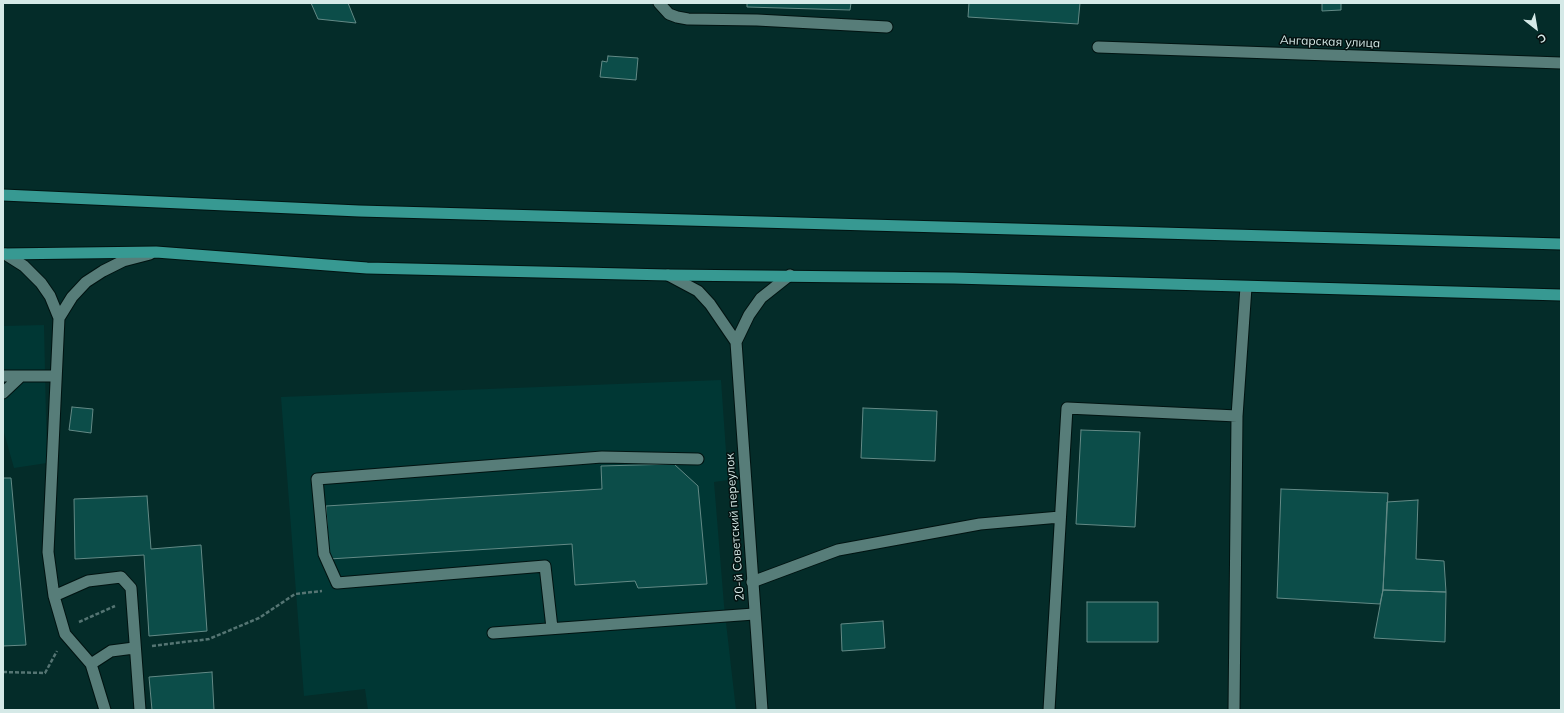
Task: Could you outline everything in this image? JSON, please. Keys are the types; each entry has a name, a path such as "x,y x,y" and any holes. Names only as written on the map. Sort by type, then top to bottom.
{"main road":[{"path":"3,195 358,211 1561,244"},
{"path":"4,254 156,252 367,268 668,275 790,276 1561,295"}],"street":[{"path":"659,3 669,14 688,20 757,20 888,27"},
{"name":"Ангарская улица","path":"1098,47 1561,63"},
{"path":"1547,244 1561,238"},
{"path":"59,318 72,298 92,279 123,261 156,252"},
{"path":"4,254 24,266 42,283 50,296 59,318 48,552 54,596 65,634 91,664 105,710"},
{"path":"668,275 698,291 710,304 736,342 749,315 761,298 790,276"},
{"path":"1234,710 1237,416 1246,287"},
{"name":"20-й Советский переулок","path":"736,342 754,614 762,710"},
{"path":"3,376 56,376"},
{"path":"3,393 21,376"},
{"path":"1049,710 1067,408 1237,416"},
{"path":"552,628 545,566 337,583 324,554 317,478 602,457 698,459"},
{"path":"752,582 838,550 980,524 1060,517"},
{"path":"54,596 88,581 121,577 132,588 134,648 140,710"},
{"path":"492,633 754,614"},
{"path":"91,664 111,651 134,648"}],"path":[{"path":"134,648 209,639 259,618 295,594 325,590 337,583"}],"shaded area":[{"path":"44,325 47,463 14,468 3,429 3,326"},
{"path":"721,380 728,480 714,482 724,605 736,710 368,710 365,689 304,696 281,397"}],"building":[{"path":"311,3 348,3 356,23 318,19"},
{"path":"747,3 851,3 850,10 747,7"},
{"path":"969,3 1080,3 1078,24 968,17"},
{"path":"1322,3 1341,3 1341,10 1322,11"},
{"path":"608,56 638,58 636,80 600,77 602,61 607,62"},
{"path":"72,407 93,409 91,433 69,430"},
{"path":"863,408 937,411 935,461 861,458"},
{"path":"1081,430 1140,432 1135,527 1076,524"},
{"path":"674,464 698,486 707,584 638,588 635,581 575,585 572,544 329,559 326,506 602,489 601,466"},
{"path":"3,478 11,478 26,645 3,646"},
{"path":"1281,489 1388,493 1383,590 1380,604 1277,598"},
{"path":"147,496 151,549 201,545 207,631 149,636 144,555 75,559 74,499"},
{"path":"1418,500 1416,559 1444,561 1446,592 1383,590 1387,502"},
{"path":"1383,590 1446,592 1445,642 1374,638"},
{"path":"1087,602 1158,602 1158,642 1087,642"},
{"path":"883,621 885,648 842,651 841,624"},
{"path":"212,672 214,710 152,710 149,677"}]}
